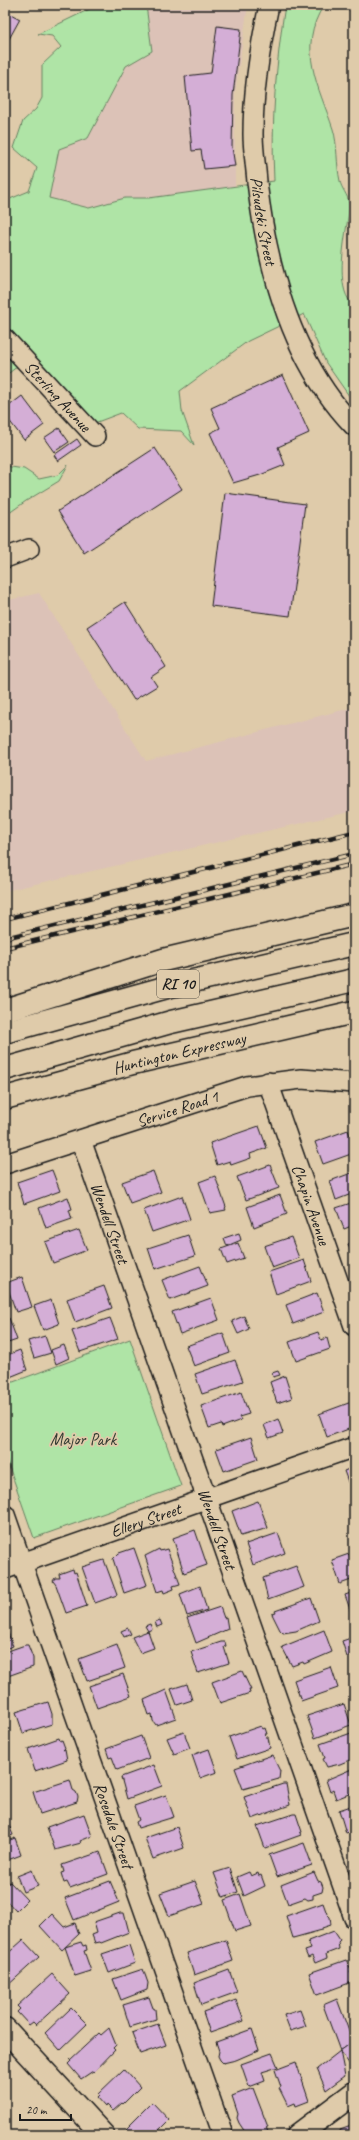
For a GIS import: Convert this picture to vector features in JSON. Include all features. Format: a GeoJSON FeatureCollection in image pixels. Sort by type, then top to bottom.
{"type":"FeatureCollection","features":[{"type":"Feature","properties":{"kind":"main road"},"geometry":{"type":"LineString","coordinates":[[5,1010],[156,962],[354,914]]}},
{"type":"Feature","properties":{"kind":"main road","name":"RI 10"},"geometry":{"type":"LineString","coordinates":[[5,1032],[171,986],[354,944]]}},
{"type":"Feature","properties":{"kind":"main road"},"geometry":{"type":"LineString","coordinates":[[5,1069],[178,1020],[354,980]]}},
{"type":"Feature","properties":{"kind":"main road","name":"Huntington Expressway"},"geometry":{"type":"LineString","coordinates":[[8,1098],[133,1063],[354,1012]]}},
{"type":"Feature","properties":{"kind":"main road"},"geometry":{"type":"LineString","coordinates":[[284,1027],[354,1025]]}},
{"type":"Feature","properties":{"kind":"main road"},"geometry":{"type":"LineString","coordinates":[[5,2029],[104,2135]]}},
{"type":"Feature","properties":{"kind":"main road"},"geometry":{"type":"LineString","coordinates":[[302,2134],[354,2093]]}},
{"type":"Feature","properties":{"kind":"street","name":"Pilsudski Street"},"geometry":{"type":"LineString","coordinates":[[269,5],[260,48],[253,135],[262,227],[275,278],[301,350],[314,373],[351,422]]}},
{"type":"Feature","properties":{"kind":"street","name":"Sterling Avenue"},"geometry":{"type":"LineString","coordinates":[[5,339],[95,436]]}},
{"type":"Feature","properties":{"kind":"street"},"geometry":{"type":"LineString","coordinates":[[5,558],[28,549]]}},
{"type":"Feature","properties":{"kind":"street","name":"Service Road 1"},"geometry":{"type":"LineString","coordinates":[[5,1164],[236,1089],[268,1082],[311,1079],[354,1083]]}},
{"type":"Feature","properties":{"kind":"street","name":"Chapin Avenue"},"geometry":{"type":"LineString","coordinates":[[268,1082],[354,1326]]}},
{"type":"Feature","properties":{"kind":"street","name":"Wendell Street"},"geometry":{"type":"LineString","coordinates":[[81,1140],[354,1918]]}},
{"type":"Feature","properties":{"kind":"street","name":"Ellery Street"},"geometry":{"type":"LineString","coordinates":[[13,1566],[354,1446]]}},
{"type":"Feature","properties":{"kind":"street","name":"Rosedale Street"},"geometry":{"type":"LineString","coordinates":[[5,1515],[13,1566],[223,2135]]}},
{"type":"Feature","properties":{"kind":"shaded area"},"geometry":{"type":"Polygon","coordinates":[[[146,5],[248,5],[235,93],[235,187],[149,198],[125,198],[89,208],[49,198],[59,149],[88,138],[126,66],[152,51],[146,5]]]}},
{"type":"Feature","properties":{"kind":"shaded area"},"geometry":{"type":"Polygon","coordinates":[[[39,593],[146,761],[354,707],[354,811],[5,891],[5,601],[39,593]]]}},
{"type":"Feature","properties":{"kind":"green space"},"geometry":{"type":"Polygon","coordinates":[[[98,5],[146,5],[152,51],[126,66],[88,138],[59,149],[49,198],[89,208],[125,198],[149,198],[274,181],[273,136],[275,93],[285,5],[324,5],[316,21],[312,37],[311,52],[317,83],[335,135],[341,184],[349,203],[349,213],[343,248],[342,270],[345,291],[348,299],[354,305],[354,403],[326,363],[304,314],[248,341],[180,391],[182,411],[194,445],[181,431],[138,429],[121,413],[76,430],[18,366],[5,376],[5,201],[29,191],[37,168],[14,148],[23,121],[36,109],[42,98],[42,65],[61,47],[52,36],[38,34],[98,5]]]}},
{"type":"Feature","properties":{"kind":"green space"},"geometry":{"type":"Polygon","coordinates":[[[68,465],[59,481],[5,516],[5,466],[24,469],[39,479],[58,475],[68,465]]]}},
{"type":"Feature","properties":{"kind":"green space","name":"Major Park"},"geometry":{"type":"Polygon","coordinates":[[[130,1339],[181,1486],[34,1538],[5,1455],[5,1385],[130,1339]]]}},
{"type":"Feature","properties":{"kind":"building"},"geometry":{"type":"Polygon","coordinates":[[[5,11],[20,19],[9,39],[5,36],[5,11]]]}},
{"type":"Feature","properties":{"kind":"building"},"geometry":{"type":"Polygon","coordinates":[[[217,26],[241,29],[233,95],[232,147],[235,166],[204,169],[201,150],[192,151],[185,76],[211,73],[217,26]]]}},
{"type":"Feature","properties":{"kind":"building"},"geometry":{"type":"Polygon","coordinates":[[[283,375],[309,433],[278,447],[285,465],[260,475],[233,483],[210,433],[220,428],[211,408],[283,375]]]}},
{"type":"Feature","properties":{"kind":"building"},"geometry":{"type":"Polygon","coordinates":[[[22,396],[44,425],[24,440],[5,415],[5,409],[22,396]]]}},
{"type":"Feature","properties":{"kind":"building"},"geometry":{"type":"Polygon","coordinates":[[[59,428],[69,442],[54,452],[44,438],[59,428]]]}},
{"type":"Feature","properties":{"kind":"building"},"geometry":{"type":"Polygon","coordinates":[[[77,439],[81,445],[58,461],[54,455],[77,439]]]}},
{"type":"Feature","properties":{"kind":"building"},"geometry":{"type":"Polygon","coordinates":[[[155,448],[182,489],[84,553],[58,511],[155,448]]]}},
{"type":"Feature","properties":{"kind":"building"},"geometry":{"type":"Polygon","coordinates":[[[225,493],[305,504],[290,616],[211,606],[225,493]]]}},
{"type":"Feature","properties":{"kind":"building"},"geometry":{"type":"Polygon","coordinates":[[[125,602],[166,667],[151,677],[157,686],[134,700],[87,627],[125,602]]]}},
{"type":"Feature","properties":{"kind":"building"},"geometry":{"type":"Polygon","coordinates":[[[259,1126],[267,1148],[250,1154],[251,1158],[231,1165],[230,1161],[217,1165],[210,1143],[259,1126]]]}},
{"type":"Feature","properties":{"kind":"building"},"geometry":{"type":"Polygon","coordinates":[[[348,1130],[354,1147],[354,1153],[323,1164],[315,1142],[348,1130]]]}},
{"type":"Feature","properties":{"kind":"building"},"geometry":{"type":"Polygon","coordinates":[[[270,1165],[279,1188],[246,1200],[237,1177],[270,1165]]]}},
{"type":"Feature","properties":{"kind":"building"},"geometry":{"type":"Polygon","coordinates":[[[52,1170],[60,1191],[24,1204],[17,1182],[52,1170]]]}},
{"type":"Feature","properties":{"kind":"building"},"geometry":{"type":"Polygon","coordinates":[[[153,1171],[161,1192],[130,1203],[122,1182],[153,1171]]]}},
{"type":"Feature","properties":{"kind":"building"},"geometry":{"type":"Polygon","coordinates":[[[354,1172],[354,1193],[336,1200],[330,1181],[354,1172]]]}},
{"type":"Feature","properties":{"kind":"building"},"geometry":{"type":"Polygon","coordinates":[[[215,1176],[226,1210],[210,1213],[199,1182],[215,1176]]]}},
{"type":"Feature","properties":{"kind":"building"},"geometry":{"type":"Polygon","coordinates":[[[280,1195],[287,1214],[254,1227],[247,1207],[280,1195]]]}},
{"type":"Feature","properties":{"kind":"building"},"geometry":{"type":"Polygon","coordinates":[[[182,1196],[190,1219],[152,1232],[144,1210],[182,1196]]]}},
{"type":"Feature","properties":{"kind":"building"},"geometry":{"type":"Polygon","coordinates":[[[68,1197],[72,1209],[69,1210],[72,1219],[46,1228],[39,1208],[68,1197]]]}},
{"type":"Feature","properties":{"kind":"building"},"geometry":{"type":"Polygon","coordinates":[[[354,1202],[354,1225],[344,1229],[336,1208],[354,1202]]]}},
{"type":"Feature","properties":{"kind":"building"},"geometry":{"type":"Polygon","coordinates":[[[79,1230],[87,1250],[53,1263],[45,1242],[79,1230]]]}},
{"type":"Feature","properties":{"kind":"building"},"geometry":{"type":"Polygon","coordinates":[[[239,1233],[241,1240],[227,1246],[224,1238],[239,1233]]]}},
{"type":"Feature","properties":{"kind":"building"},"geometry":{"type":"Polygon","coordinates":[[[188,1235],[195,1256],[155,1269],[148,1248],[188,1235]]]}},
{"type":"Feature","properties":{"kind":"building"},"geometry":{"type":"Polygon","coordinates":[[[291,1237],[299,1258],[272,1268],[264,1246],[291,1237]]]}},
{"type":"Feature","properties":{"kind":"building"},"geometry":{"type":"Polygon","coordinates":[[[354,1242],[354,1262],[348,1244],[354,1242]]]}},
{"type":"Feature","properties":{"kind":"building"},"geometry":{"type":"Polygon","coordinates":[[[238,1243],[244,1258],[227,1264],[221,1249],[238,1243]]]}},
{"type":"Feature","properties":{"kind":"building"},"geometry":{"type":"Polygon","coordinates":[[[304,1260],[311,1281],[276,1294],[269,1272],[304,1260]]]}},
{"type":"Feature","properties":{"kind":"building"},"geometry":{"type":"Polygon","coordinates":[[[200,1266],[208,1286],[170,1300],[162,1280],[200,1266]]]}},
{"type":"Feature","properties":{"kind":"building"},"geometry":{"type":"Polygon","coordinates":[[[22,1277],[32,1307],[16,1312],[6,1283],[22,1277]]]}},
{"type":"Feature","properties":{"kind":"building"},"geometry":{"type":"Polygon","coordinates":[[[104,1286],[112,1308],[75,1322],[67,1299],[104,1286]]]}},
{"type":"Feature","properties":{"kind":"building"},"geometry":{"type":"Polygon","coordinates":[[[317,1293],[324,1312],[293,1324],[286,1305],[317,1293]]]}},
{"type":"Feature","properties":{"kind":"building"},"geometry":{"type":"Polygon","coordinates":[[[211,1298],[219,1320],[180,1334],[172,1312],[211,1298]]]}},
{"type":"Feature","properties":{"kind":"building"},"geometry":{"type":"Polygon","coordinates":[[[51,1300],[59,1324],[43,1330],[34,1306],[51,1300]]]}},
{"type":"Feature","properties":{"kind":"building"},"geometry":{"type":"Polygon","coordinates":[[[244,1316],[249,1329],[238,1334],[232,1321],[244,1316]]]}},
{"type":"Feature","properties":{"kind":"building"},"geometry":{"type":"Polygon","coordinates":[[[9,1318],[17,1340],[5,1344],[5,1320],[9,1318]]]}},
{"type":"Feature","properties":{"kind":"building"},"geometry":{"type":"Polygon","coordinates":[[[110,1318],[118,1339],[80,1352],[72,1331],[110,1318]]]}},
{"type":"Feature","properties":{"kind":"building"},"geometry":{"type":"Polygon","coordinates":[[[318,1332],[321,1340],[327,1338],[330,1349],[296,1361],[289,1342],[318,1332]]]}},
{"type":"Feature","properties":{"kind":"building"},"geometry":{"type":"Polygon","coordinates":[[[223,1333],[230,1353],[194,1366],[186,1346],[223,1333]]]}},
{"type":"Feature","properties":{"kind":"building"},"geometry":{"type":"Polygon","coordinates":[[[45,1336],[51,1353],[34,1358],[28,1341],[45,1336]]]}},
{"type":"Feature","properties":{"kind":"building"},"geometry":{"type":"Polygon","coordinates":[[[64,1345],[69,1358],[56,1364],[51,1350],[64,1345]]]}},
{"type":"Feature","properties":{"kind":"building"},"geometry":{"type":"Polygon","coordinates":[[[20,1350],[27,1370],[5,1379],[5,1356],[20,1350]]]}},
{"type":"Feature","properties":{"kind":"building"},"geometry":{"type":"Polygon","coordinates":[[[235,1360],[243,1381],[202,1394],[195,1374],[235,1360]]]}},
{"type":"Feature","properties":{"kind":"building"},"geometry":{"type":"Polygon","coordinates":[[[278,1371],[280,1375],[273,1377],[272,1373],[278,1371]]]}},
{"type":"Feature","properties":{"kind":"building"},"geometry":{"type":"Polygon","coordinates":[[[285,1376],[292,1398],[277,1403],[270,1382],[285,1376]]]}},
{"type":"Feature","properties":{"kind":"building"},"geometry":{"type":"Polygon","coordinates":[[[241,1392],[249,1414],[239,1417],[241,1420],[222,1427],[221,1424],[209,1428],[201,1406],[241,1392]]]}},
{"type":"Feature","properties":{"kind":"building"},"geometry":{"type":"Polygon","coordinates":[[[354,1401],[354,1427],[327,1437],[319,1414],[354,1401]]]}},
{"type":"Feature","properties":{"kind":"building"},"geometry":{"type":"Polygon","coordinates":[[[278,1419],[283,1433],[269,1438],[264,1425],[278,1419]]]}},
{"type":"Feature","properties":{"kind":"building"},"geometry":{"type":"Polygon","coordinates":[[[251,1437],[258,1459],[224,1471],[216,1449],[251,1437]]]}},
{"type":"Feature","properties":{"kind":"building"},"geometry":{"type":"Polygon","coordinates":[[[354,1467],[354,1498],[344,1471],[354,1467]]]}},
{"type":"Feature","properties":{"kind":"building"},"geometry":{"type":"Polygon","coordinates":[[[258,1501],[268,1528],[241,1536],[232,1511],[258,1501]]]}},
{"type":"Feature","properties":{"kind":"building"},"geometry":{"type":"Polygon","coordinates":[[[195,1530],[207,1565],[184,1573],[173,1538],[195,1530]]]}},
{"type":"Feature","properties":{"kind":"building"},"geometry":{"type":"Polygon","coordinates":[[[278,1533],[285,1553],[253,1565],[246,1544],[278,1533]]]}},
{"type":"Feature","properties":{"kind":"building"},"geometry":{"type":"Polygon","coordinates":[[[134,1548],[147,1585],[124,1593],[113,1559],[119,1553],[134,1548]]]}},
{"type":"Feature","properties":{"kind":"building"},"geometry":{"type":"Polygon","coordinates":[[[159,1549],[160,1551],[167,1549],[180,1584],[173,1586],[174,1589],[164,1593],[163,1590],[157,1592],[145,1556],[159,1549]]]}},
{"type":"Feature","properties":{"kind":"building"},"geometry":{"type":"Polygon","coordinates":[[[349,1554],[354,1570],[354,1579],[340,1584],[332,1560],[349,1554]]]}},
{"type":"Feature","properties":{"kind":"building"},"geometry":{"type":"Polygon","coordinates":[[[104,1560],[117,1595],[95,1603],[82,1567],[104,1560]]]}},
{"type":"Feature","properties":{"kind":"building"},"geometry":{"type":"Polygon","coordinates":[[[296,1566],[304,1587],[268,1600],[263,1578],[296,1566]]]}},
{"type":"Feature","properties":{"kind":"building"},"geometry":{"type":"Polygon","coordinates":[[[73,1569],[74,1573],[76,1572],[87,1606],[66,1613],[56,1585],[53,1581],[55,1578],[60,1578],[59,1574],[73,1569]]]}},
{"type":"Feature","properties":{"kind":"building"},"geometry":{"type":"Polygon","coordinates":[[[200,1586],[207,1610],[187,1616],[180,1594],[200,1586]]]}},
{"type":"Feature","properties":{"kind":"building"},"geometry":{"type":"Polygon","coordinates":[[[354,1592],[354,1618],[353,1618],[345,1595],[354,1592]]]}},
{"type":"Feature","properties":{"kind":"building"},"geometry":{"type":"Polygon","coordinates":[[[311,1598],[319,1621],[296,1631],[283,1633],[272,1614],[276,1613],[275,1611],[311,1598]]]}},
{"type":"Feature","properties":{"kind":"building"},"geometry":{"type":"Polygon","coordinates":[[[220,1607],[224,1618],[226,1617],[228,1629],[196,1643],[187,1618],[220,1607]]]}},
{"type":"Feature","properties":{"kind":"building"},"geometry":{"type":"Polygon","coordinates":[[[160,1620],[162,1625],[157,1627],[155,1622],[160,1620]]]}},
{"type":"Feature","properties":{"kind":"building"},"geometry":{"type":"Polygon","coordinates":[[[150,1624],[152,1629],[148,1631],[145,1626],[150,1624]]]}},
{"type":"Feature","properties":{"kind":"building"},"geometry":{"type":"Polygon","coordinates":[[[128,1628],[131,1634],[124,1637],[121,1631],[128,1628]]]}},
{"type":"Feature","properties":{"kind":"building"},"geometry":{"type":"Polygon","coordinates":[[[7,1630],[13,1646],[5,1649],[5,1631],[7,1630]]]}},
{"type":"Feature","properties":{"kind":"building"},"geometry":{"type":"Polygon","coordinates":[[[324,1630],[332,1652],[304,1664],[303,1662],[292,1666],[282,1647],[324,1630]]]}},
{"type":"Feature","properties":{"kind":"building"},"geometry":{"type":"Polygon","coordinates":[[[148,1631],[154,1648],[140,1653],[132,1637],[148,1631]]]}},
{"type":"Feature","properties":{"kind":"building"},"geometry":{"type":"Polygon","coordinates":[[[354,1637],[354,1654],[347,1657],[342,1641],[354,1637]]]}},
{"type":"Feature","properties":{"kind":"building"},"geometry":{"type":"Polygon","coordinates":[[[225,1642],[226,1646],[224,1647],[229,1663],[198,1673],[191,1652],[225,1642]]]}},
{"type":"Feature","properties":{"kind":"building"},"geometry":{"type":"Polygon","coordinates":[[[28,1645],[33,1658],[33,1667],[5,1677],[5,1652],[28,1645]]]}},
{"type":"Feature","properties":{"kind":"building"},"geometry":{"type":"Polygon","coordinates":[[[117,1645],[125,1668],[87,1681],[79,1659],[117,1645]]]}},
{"type":"Feature","properties":{"kind":"building"},"geometry":{"type":"Polygon","coordinates":[[[331,1667],[338,1688],[301,1701],[294,1680],[331,1667]]]}},
{"type":"Feature","properties":{"kind":"building"},"geometry":{"type":"Polygon","coordinates":[[[242,1671],[251,1690],[249,1690],[250,1693],[220,1703],[212,1682],[242,1671]]]}},
{"type":"Feature","properties":{"kind":"building"},"geometry":{"type":"Polygon","coordinates":[[[123,1674],[131,1696],[97,1708],[89,1686],[123,1674]]]}},
{"type":"Feature","properties":{"kind":"building"},"geometry":{"type":"Polygon","coordinates":[[[187,1684],[192,1700],[177,1705],[171,1689],[187,1684]]]}},
{"type":"Feature","properties":{"kind":"building"},"geometry":{"type":"Polygon","coordinates":[[[166,1690],[176,1718],[156,1725],[153,1721],[152,1714],[149,1715],[144,1700],[166,1690]]]}},
{"type":"Feature","properties":{"kind":"building"},"geometry":{"type":"Polygon","coordinates":[[[48,1702],[52,1714],[52,1724],[23,1733],[16,1712],[48,1702]]]}},
{"type":"Feature","properties":{"kind":"building"},"geometry":{"type":"Polygon","coordinates":[[[344,1704],[351,1725],[315,1738],[307,1716],[344,1704]]]}},
{"type":"Feature","properties":{"kind":"building"},"geometry":{"type":"Polygon","coordinates":[[[261,1726],[263,1729],[265,1728],[267,1734],[265,1734],[266,1737],[268,1737],[270,1748],[237,1759],[229,1737],[261,1726]]]}},
{"type":"Feature","properties":{"kind":"building"},"geometry":{"type":"Polygon","coordinates":[[[184,1732],[190,1748],[174,1754],[167,1738],[184,1732]]]}},
{"type":"Feature","properties":{"kind":"building"},"geometry":{"type":"Polygon","coordinates":[[[354,1732],[354,1758],[340,1764],[327,1767],[323,1759],[325,1758],[320,1744],[354,1732]]]}},
{"type":"Feature","properties":{"kind":"building"},"geometry":{"type":"Polygon","coordinates":[[[141,1736],[149,1758],[117,1770],[112,1757],[109,1758],[106,1749],[141,1736]]]}},
{"type":"Feature","properties":{"kind":"building"},"geometry":{"type":"Polygon","coordinates":[[[59,1738],[60,1741],[62,1740],[65,1748],[63,1750],[65,1749],[67,1760],[35,1771],[28,1749],[59,1738]]]}},
{"type":"Feature","properties":{"kind":"building"},"geometry":{"type":"Polygon","coordinates":[[[209,1749],[217,1772],[200,1778],[192,1755],[209,1749]]]}},
{"type":"Feature","properties":{"kind":"building"},"geometry":{"type":"Polygon","coordinates":[[[272,1755],[280,1771],[279,1779],[243,1789],[235,1768],[272,1755]]]}},
{"type":"Feature","properties":{"kind":"building"},"geometry":{"type":"Polygon","coordinates":[[[154,1765],[162,1786],[127,1799],[121,1777],[154,1765]]]}},
{"type":"Feature","properties":{"kind":"building"},"geometry":{"type":"Polygon","coordinates":[[[354,1768],[354,1792],[336,1799],[333,1790],[330,1792],[326,1780],[354,1768]]]}},
{"type":"Feature","properties":{"kind":"building"},"geometry":{"type":"Polygon","coordinates":[[[70,1780],[73,1790],[76,1792],[78,1797],[77,1802],[40,1814],[33,1792],[70,1780]]]}},
{"type":"Feature","properties":{"kind":"building"},"geometry":{"type":"Polygon","coordinates":[[[286,1784],[290,1805],[252,1819],[244,1797],[286,1784]]]}},
{"type":"Feature","properties":{"kind":"building"},"geometry":{"type":"Polygon","coordinates":[[[166,1795],[174,1817],[138,1828],[136,1822],[139,1820],[134,1806],[166,1795]]]}},
{"type":"Feature","properties":{"kind":"building"},"geometry":{"type":"Polygon","coordinates":[[[354,1805],[354,1830],[346,1833],[339,1810],[354,1805]]]}},
{"type":"Feature","properties":{"kind":"building"},"geometry":{"type":"Polygon","coordinates":[[[84,1814],[92,1836],[80,1841],[81,1843],[55,1850],[47,1827],[84,1814]]]}},
{"type":"Feature","properties":{"kind":"building"},"geometry":{"type":"Polygon","coordinates":[[[296,1814],[302,1832],[300,1833],[301,1835],[265,1848],[257,1826],[296,1814]]]}},
{"type":"Feature","properties":{"kind":"building"},"geometry":{"type":"Polygon","coordinates":[[[6,1818],[13,1835],[5,1838],[5,1819],[6,1818]]]}},
{"type":"Feature","properties":{"kind":"building"},"geometry":{"type":"Polygon","coordinates":[[[177,1827],[184,1848],[153,1859],[145,1838],[177,1827]]]}},
{"type":"Feature","properties":{"kind":"building"},"geometry":{"type":"Polygon","coordinates":[[[15,1838],[21,1855],[5,1861],[5,1842],[15,1838]]]}},
{"type":"Feature","properties":{"kind":"building"},"geometry":{"type":"Polygon","coordinates":[[[304,1843],[312,1865],[277,1877],[269,1855],[304,1843]]]}},
{"type":"Feature","properties":{"kind":"building"},"geometry":{"type":"Polygon","coordinates":[[[100,1852],[108,1874],[70,1888],[67,1882],[64,1883],[61,1873],[64,1872],[62,1865],[100,1852]]]}},
{"type":"Feature","properties":{"kind":"building"},"geometry":{"type":"Polygon","coordinates":[[[230,1868],[238,1892],[223,1897],[214,1873],[230,1868]]]}},
{"type":"Feature","properties":{"kind":"building"},"geometry":{"type":"Polygon","coordinates":[[[32,1870],[38,1886],[23,1892],[17,1876],[32,1870]]]}},
{"type":"Feature","properties":{"kind":"building"},"geometry":{"type":"Polygon","coordinates":[[[249,1872],[251,1876],[258,1873],[259,1876],[261,1875],[265,1886],[244,1896],[237,1877],[249,1872]]]}},
{"type":"Feature","properties":{"kind":"building"},"geometry":{"type":"Polygon","coordinates":[[[314,1872],[318,1881],[321,1882],[323,1887],[322,1892],[313,1895],[313,1899],[308,1900],[305,1898],[288,1904],[281,1885],[314,1872]]]}},
{"type":"Feature","properties":{"kind":"building"},"geometry":{"type":"Polygon","coordinates":[[[110,1881],[119,1902],[74,1920],[65,1898],[110,1881]]]}},
{"type":"Feature","properties":{"kind":"building"},"geometry":{"type":"Polygon","coordinates":[[[195,1881],[204,1904],[169,1916],[160,1893],[195,1881]]]}},
{"type":"Feature","properties":{"kind":"building"},"geometry":{"type":"Polygon","coordinates":[[[10,1882],[27,1900],[16,1911],[5,1899],[5,1886],[10,1882]]]}},
{"type":"Feature","properties":{"kind":"building"},"geometry":{"type":"Polygon","coordinates":[[[240,1894],[251,1926],[235,1931],[224,1900],[240,1894]]]}},
{"type":"Feature","properties":{"kind":"building"},"geometry":{"type":"Polygon","coordinates":[[[323,1903],[327,1914],[330,1917],[331,1925],[322,1928],[322,1930],[293,1938],[286,1916],[323,1903]]]}},
{"type":"Feature","properties":{"kind":"building"},"geometry":{"type":"Polygon","coordinates":[[[124,1913],[129,1932],[101,1943],[95,1943],[92,1935],[97,1933],[94,1922],[124,1913]]]}},
{"type":"Feature","properties":{"kind":"building"},"geometry":{"type":"Polygon","coordinates":[[[52,1914],[64,1927],[75,1923],[79,1934],[62,1950],[40,1926],[52,1914]]]}},
{"type":"Feature","properties":{"kind":"building"},"geometry":{"type":"Polygon","coordinates":[[[334,1931],[340,1940],[338,1942],[339,1949],[326,1954],[327,1958],[315,1963],[312,1956],[308,1958],[305,1951],[311,1949],[308,1941],[334,1931]]]}},
{"type":"Feature","properties":{"kind":"building"},"geometry":{"type":"Polygon","coordinates":[[[23,1940],[39,1957],[5,1988],[5,1956],[23,1940]]]}},
{"type":"Feature","properties":{"kind":"building"},"geometry":{"type":"Polygon","coordinates":[[[226,1940],[233,1961],[194,1975],[187,1953],[226,1940]]]}},
{"type":"Feature","properties":{"kind":"building"},"geometry":{"type":"Polygon","coordinates":[[[81,1942],[83,1946],[86,1945],[87,1950],[84,1951],[91,1971],[75,1976],[65,1947],[81,1942]]]}},
{"type":"Feature","properties":{"kind":"building"},"geometry":{"type":"Polygon","coordinates":[[[129,1945],[135,1963],[109,1973],[102,1954],[129,1945]]]}},
{"type":"Feature","properties":{"kind":"building"},"geometry":{"type":"Polygon","coordinates":[[[346,1960],[352,1971],[350,1972],[354,1977],[352,1982],[317,1995],[309,1973],[346,1960]]]}},
{"type":"Feature","properties":{"kind":"building"},"geometry":{"type":"Polygon","coordinates":[[[143,1969],[148,1983],[147,1990],[121,2000],[113,1979],[143,1969]]]}},
{"type":"Feature","properties":{"kind":"building"},"geometry":{"type":"Polygon","coordinates":[[[229,1970],[237,1992],[201,2005],[194,1983],[229,1970]]]}},
{"type":"Feature","properties":{"kind":"building"},"geometry":{"type":"Polygon","coordinates":[[[52,1974],[70,1994],[36,2025],[33,2022],[29,2025],[17,2012],[20,2009],[17,2006],[52,1974]]]}},
{"type":"Feature","properties":{"kind":"building"},"geometry":{"type":"Polygon","coordinates":[[[149,1997],[153,2008],[155,2009],[156,2019],[130,2027],[123,2005],[149,1997]]]}},
{"type":"Feature","properties":{"kind":"building"},"geometry":{"type":"Polygon","coordinates":[[[337,1999],[353,2042],[340,2051],[323,2005],[337,1999]]]}},
{"type":"Feature","properties":{"kind":"building"},"geometry":{"type":"Polygon","coordinates":[[[236,2000],[244,2021],[210,2033],[203,2012],[236,2000]]]}},
{"type":"Feature","properties":{"kind":"building"},"geometry":{"type":"Polygon","coordinates":[[[71,2008],[87,2024],[60,2050],[45,2033],[71,2008]]]}},
{"type":"Feature","properties":{"kind":"building"},"geometry":{"type":"Polygon","coordinates":[[[300,2010],[306,2026],[290,2031],[284,2015],[300,2010]]]}},
{"type":"Feature","properties":{"kind":"building"},"geometry":{"type":"Polygon","coordinates":[[[158,2024],[166,2045],[140,2054],[132,2033],[158,2024]]]}},
{"type":"Feature","properties":{"kind":"building"},"geometry":{"type":"Polygon","coordinates":[[[109,2028],[116,2045],[113,2048],[115,2050],[94,2072],[93,2071],[81,2079],[68,2064],[71,2061],[70,2060],[99,2033],[101,2035],[109,2028]]]}},
{"type":"Feature","properties":{"kind":"building"},"geometry":{"type":"Polygon","coordinates":[[[252,2029],[259,2050],[236,2060],[223,2063],[218,2056],[219,2051],[216,2042],[252,2029]]]}},
{"type":"Feature","properties":{"kind":"building"},"geometry":{"type":"Polygon","coordinates":[[[354,2041],[354,2068],[353,2069],[340,2051],[354,2041]]]}},
{"type":"Feature","properties":{"kind":"building"},"geometry":{"type":"Polygon","coordinates":[[[340,2051],[345,2076],[326,2090],[317,2069],[340,2051]]]}},
{"type":"Feature","properties":{"kind":"building"},"geometry":{"type":"Polygon","coordinates":[[[272,2053],[278,2067],[262,2072],[265,2081],[249,2087],[241,2064],[272,2053]]]}},
{"type":"Feature","properties":{"kind":"building"},"geometry":{"type":"Polygon","coordinates":[[[296,2062],[309,2101],[296,2106],[295,2103],[288,2106],[279,2088],[281,2087],[275,2070],[296,2062]]]}},
{"type":"Feature","properties":{"kind":"building"},"geometry":{"type":"Polygon","coordinates":[[[124,2069],[140,2087],[123,2104],[122,2103],[113,2111],[107,2105],[106,2107],[97,2097],[99,2095],[98,2094],[124,2069]]]}},
{"type":"Feature","properties":{"kind":"building"},"geometry":{"type":"Polygon","coordinates":[[[253,2088],[268,2127],[266,2127],[268,2132],[259,2135],[247,2135],[237,2118],[238,2114],[232,2096],[253,2088]]]}},
{"type":"Feature","properties":{"kind":"building"},"geometry":{"type":"Polygon","coordinates":[[[152,2102],[169,2120],[154,2135],[132,2135],[126,2130],[130,2126],[129,2125],[152,2102]]]}},
{"type":"Feature","properties":{"kind":"building"},"geometry":{"type":"Polygon","coordinates":[[[354,2125],[354,2135],[341,2135],[340,2130],[354,2125]]]}},
{"type":"Feature","properties":{"kind":"railway"},"geometry":{"type":"LineString","coordinates":[[5,919],[354,832]]}},
{"type":"Feature","properties":{"kind":"railway"},"geometry":{"type":"LineString","coordinates":[[5,938],[354,854]]}},
{"type":"Feature","properties":{"kind":"railway"},"geometry":{"type":"LineString","coordinates":[[5,948],[354,864]]}}]}
